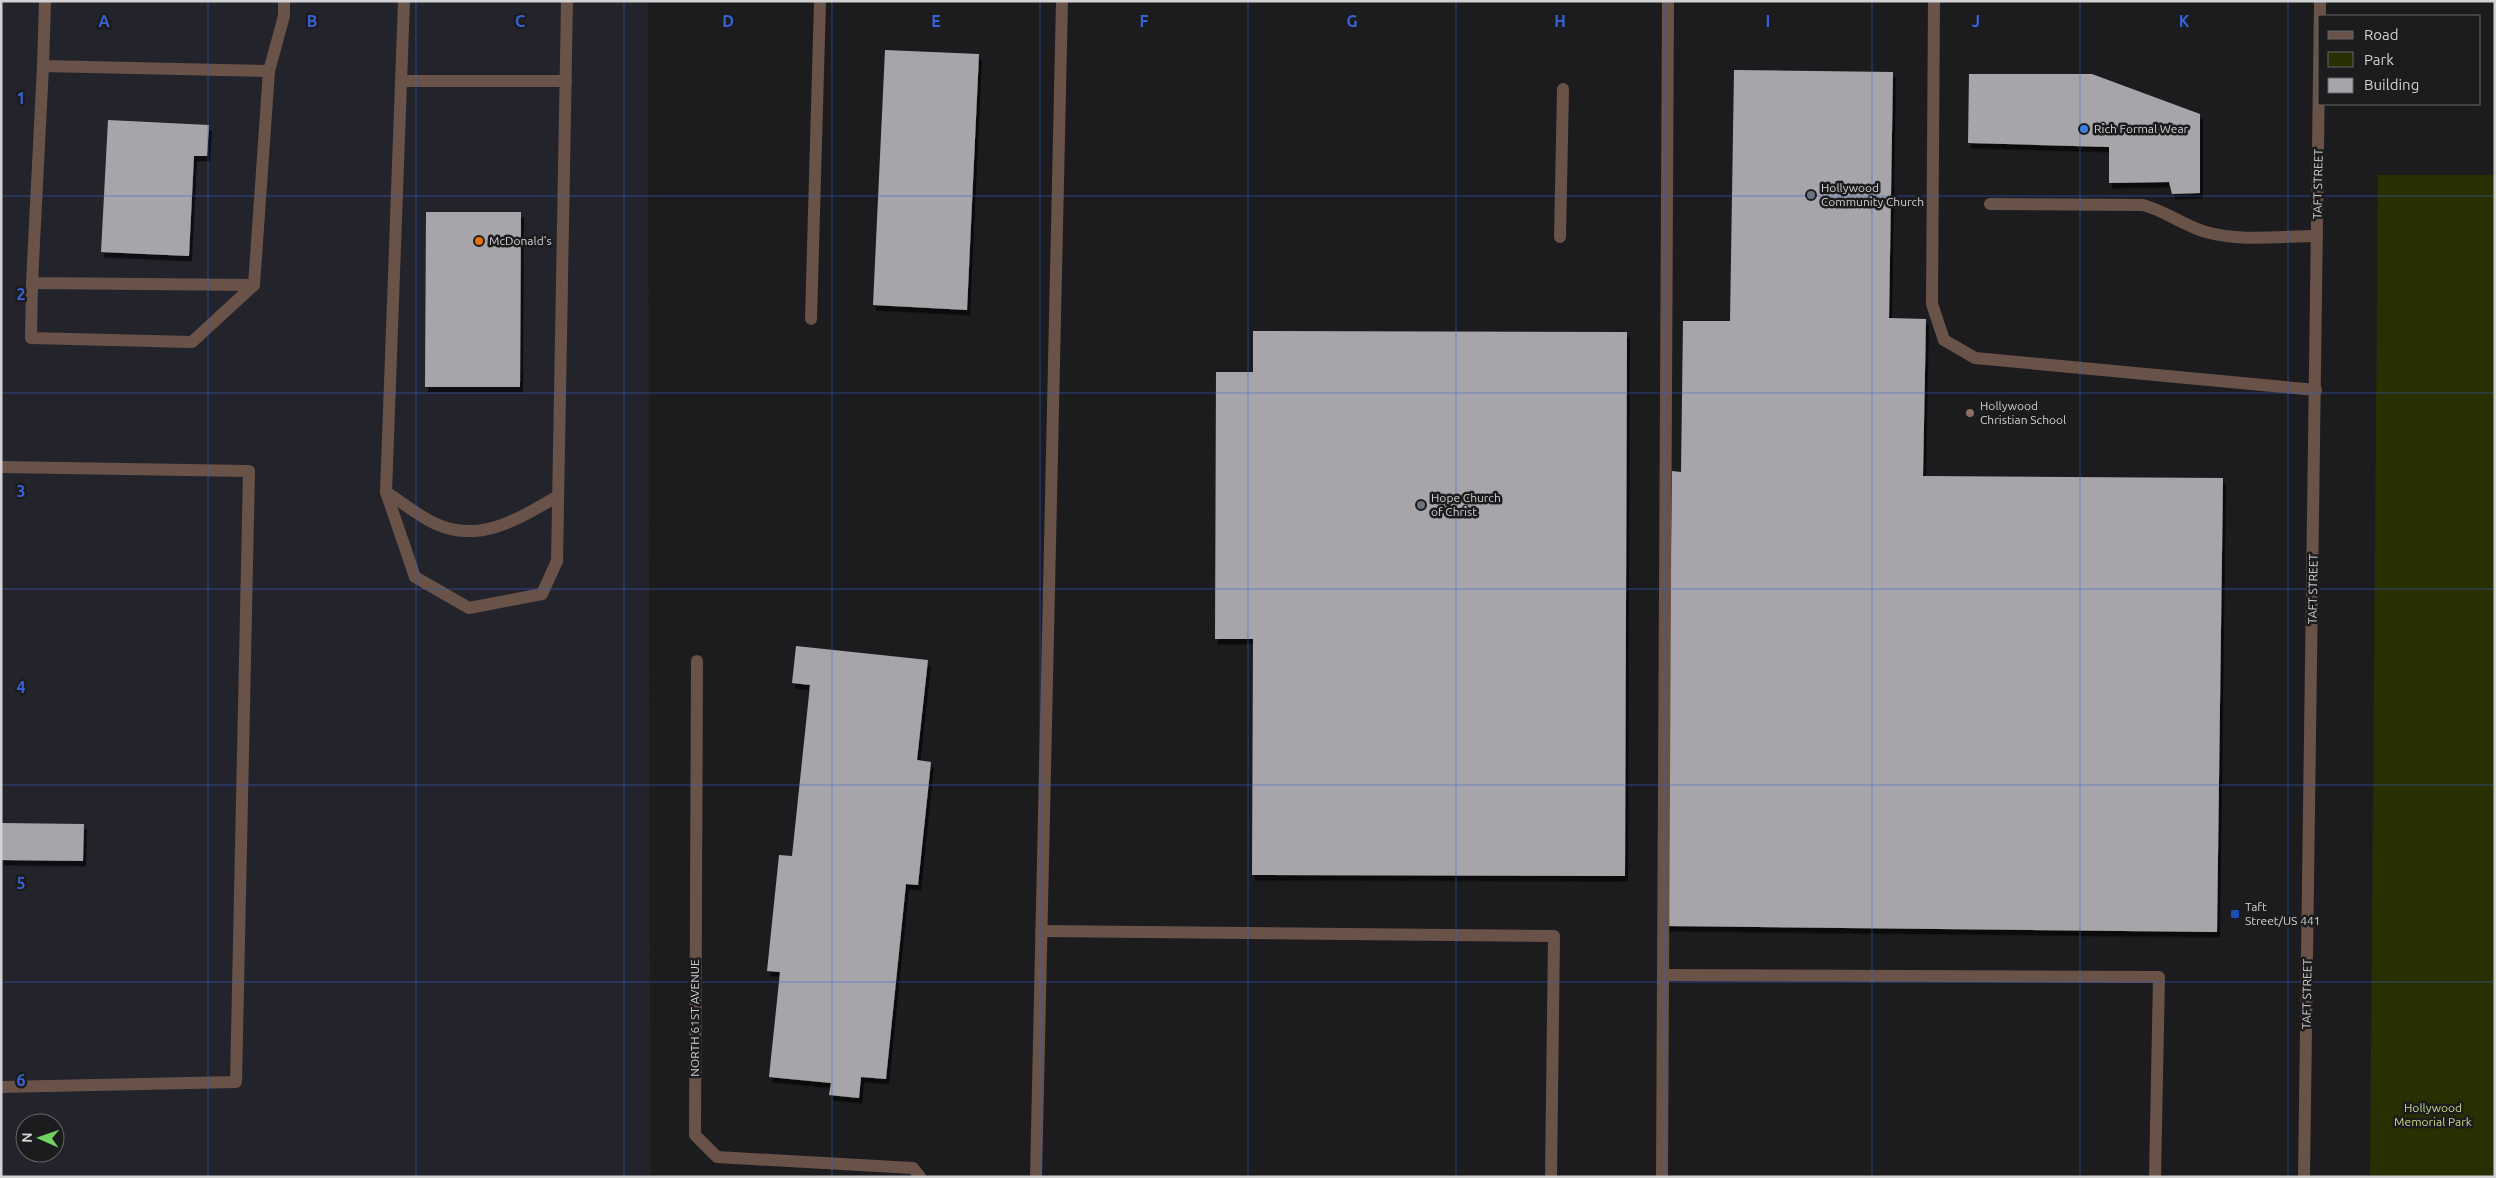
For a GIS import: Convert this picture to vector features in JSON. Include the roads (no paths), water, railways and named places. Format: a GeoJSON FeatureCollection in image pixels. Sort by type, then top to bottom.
{"type":"FeatureCollection","features":[{"type":"Feature","properties":{"kind":"street"},"geometry":{"type":"LineString","coordinates":[[45,1],[31,338],[192,342],[254,285],[268,72],[284,16],[284,1]]}},
{"type":"Feature","properties":{"kind":"street"},"geometry":{"type":"LineString","coordinates":[[404,1],[386,492],[415,577],[469,608],[542,594],[557,561],[567,1]]}},
{"type":"Feature","properties":{"kind":"street"},"geometry":{"type":"LineString","coordinates":[[811,319],[820,1]]}},
{"type":"Feature","properties":{"kind":"street"},"geometry":{"type":"LineString","coordinates":[[1036,1177],[1062,1]]}},
{"type":"Feature","properties":{"kind":"street"},"geometry":{"type":"LineString","coordinates":[[1662,1177],[1668,1]]}},
{"type":"Feature","properties":{"kind":"street"},"geometry":{"type":"LineString","coordinates":[[1934,1],[1932,304],[1944,340],[1974,358],[2316,390]]}},
{"type":"Feature","properties":{"kind":"street","name":"TAFT STREET"},"geometry":{"type":"LineString","coordinates":[[2320,1],[2320,15]]}},
{"type":"Feature","properties":{"kind":"street"},"geometry":{"type":"LineString","coordinates":[[43,66],[268,72]]}},
{"type":"Feature","properties":{"kind":"street"},"geometry":{"type":"LineString","coordinates":[[402,81],[566,81]]}},
{"type":"Feature","properties":{"kind":"street"},"geometry":{"type":"LineString","coordinates":[[1560,237],[1563,90]]}},
{"type":"Feature","properties":{"kind":"street","name":"TAFT STREET"},"geometry":{"type":"LineString","coordinates":[[2304,1177],[2319,105]]}},
{"type":"Feature","properties":{"kind":"street"},"geometry":{"type":"LineString","coordinates":[[1990,204],[2143,205],[2160,209],[2204,232],[2225,237],[2317,236]]}},
{"type":"Feature","properties":{"kind":"street"},"geometry":{"type":"LineString","coordinates":[[32,283],[254,285]]}},
{"type":"Feature","properties":{"kind":"street"},"geometry":{"type":"LineString","coordinates":[[1,467],[249,471],[236,1082],[1,1086]]}},
{"type":"Feature","properties":{"kind":"street"},"geometry":{"type":"LineString","coordinates":[[386,492],[434,523],[460,532],[479,532],[514,522],[558,496]]}},
{"type":"Feature","properties":{"kind":"street","name":"NORTH 61ST AVENUE"},"geometry":{"type":"LineString","coordinates":[[697,661],[695,1135],[717,1157],[913,1168],[920,1177]]}},
{"type":"Feature","properties":{"kind":"street"},"geometry":{"type":"LineString","coordinates":[[1041,931],[1554,936],[1551,1177]]}},
{"type":"Feature","properties":{"kind":"street"},"geometry":{"type":"LineString","coordinates":[[1663,975],[2158,977],[2155,1177]]}},
{"type":"Feature","properties":{"kind":"place","name":"Rich Formal Wear"},"geometry":{"type":"Point","coordinates":[2084,129]}},
{"type":"Feature","properties":{"kind":"place","name":"Hollywood Community Church"},"geometry":{"type":"Point","coordinates":[1811,195]}},
{"type":"Feature","properties":{"kind":"place","name":"McDonald's"},"geometry":{"type":"Point","coordinates":[479,241]}},
{"type":"Feature","properties":{"kind":"place","name":"Hollywood Christian School"},"geometry":{"type":"Point","coordinates":[1970,413]}},
{"type":"Feature","properties":{"kind":"place","name":"Hope Church of Christ"},"geometry":{"type":"Point","coordinates":[1421,505]}},
{"type":"Feature","properties":{"kind":"place","name":"Taft Street/US 441"},"geometry":{"type":"Point","coordinates":[2235,914]}},
{"type":"Feature","properties":{"kind":"park label","name":"Hollywood Memorial Park"},"geometry":{"type":"Point","coordinates":[2433,1115]}}]}
